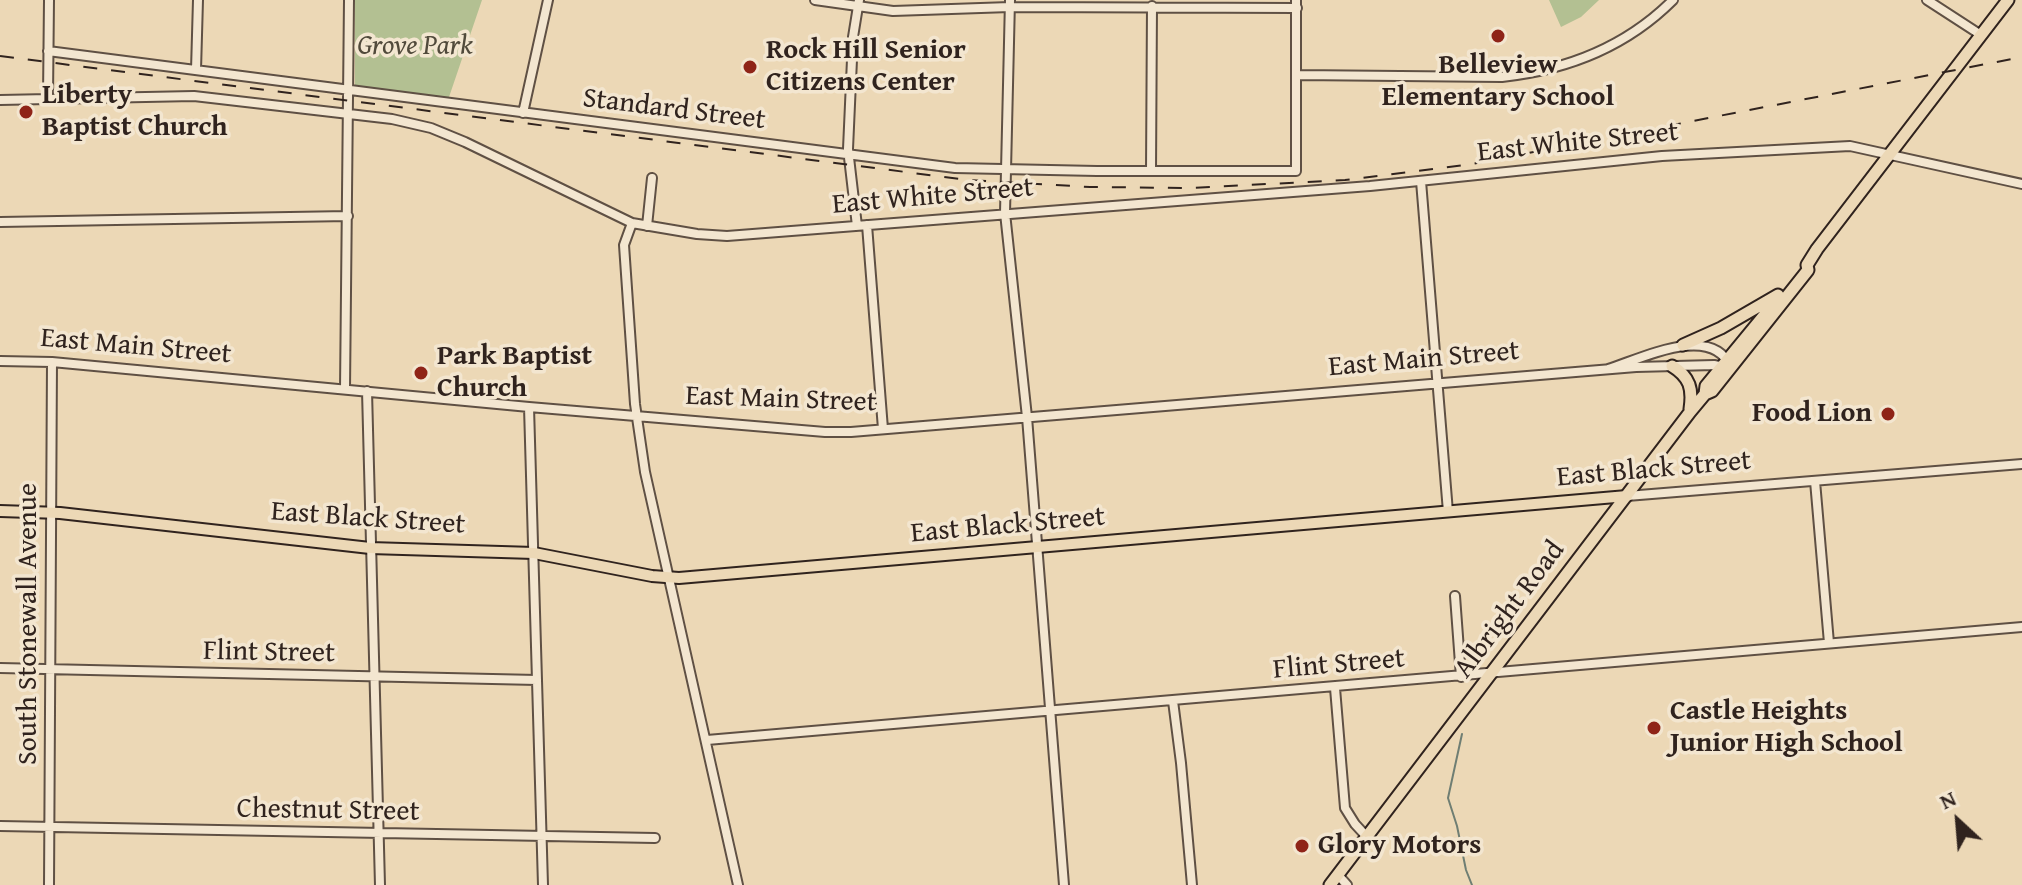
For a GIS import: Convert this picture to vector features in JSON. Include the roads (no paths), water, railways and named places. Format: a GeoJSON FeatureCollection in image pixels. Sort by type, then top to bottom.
{"type":"FeatureCollection","features":[{"type":"Feature","properties":{"kind":"highway"},"geometry":{"type":"LineString","coordinates":[[1759,327],[2008,0]]}},
{"type":"Feature","properties":{"kind":"highway"},"geometry":{"type":"LineString","coordinates":[[1727,365],[1808,270],[1807,265]]}},
{"type":"Feature","properties":{"kind":"highway"},"geometry":{"type":"LineString","coordinates":[[1683,345],[1721,328],[1782,293]]}},
{"type":"Feature","properties":{"kind":"highway","name":"Albright Road"},"geometry":{"type":"LineString","coordinates":[[1334,880],[1690,412],[1705,394],[1712,391],[1727,365]]}},
{"type":"Feature","properties":{"kind":"highway"},"geometry":{"type":"LineString","coordinates":[[1672,366],[1682,372],[1690,383],[1690,412]]}},
{"type":"Feature","properties":{"kind":"main road","name":"East Black Street"},"geometry":{"type":"LineString","coordinates":[[0,511],[51,513],[370,548],[534,553],[669,578],[1627,496]]}},
{"type":"Feature","properties":{"kind":"street"},"geometry":{"type":"LineString","coordinates":[[48,97],[49,0]]}},
{"type":"Feature","properties":{"kind":"street"},"geometry":{"type":"LineString","coordinates":[[196,70],[198,0]]}},
{"type":"Feature","properties":{"kind":"street"},"geometry":{"type":"LineString","coordinates":[[345,389],[349,0]]}},
{"type":"Feature","properties":{"kind":"street"},"geometry":{"type":"LineString","coordinates":[[523,113],[548,0]]}},
{"type":"Feature","properties":{"kind":"street"},"geometry":{"type":"LineString","coordinates":[[815,0],[893,11],[1010,3],[1152,6],[1296,4],[1298,75],[1459,77],[1528,74],[1558,68],[1609,47],[1637,30],[1673,0]]}},
{"type":"Feature","properties":{"kind":"street"},"geometry":{"type":"LineString","coordinates":[[1927,0],[1981,35]]}},
{"type":"Feature","properties":{"kind":"street"},"geometry":{"type":"LineString","coordinates":[[1010,3],[1005,213],[1027,417],[1064,885]]}},
{"type":"Feature","properties":{"kind":"street"},"geometry":{"type":"LineString","coordinates":[[859,4],[853,37],[849,155],[862,225],[883,429]]}},
{"type":"Feature","properties":{"kind":"street"},"geometry":{"type":"LineString","coordinates":[[1151,171],[1152,6]]}},
{"type":"Feature","properties":{"kind":"street","name":"Standard Street"},"geometry":{"type":"LineString","coordinates":[[48,51],[849,155],[955,168],[1007,170],[1296,171],[1298,75]]}},
{"type":"Feature","properties":{"kind":"street","name":"East White Street"},"geometry":{"type":"LineString","coordinates":[[0,100],[218,97],[392,119],[431,128],[465,142],[632,223],[727,236],[1421,181],[1662,156],[1850,146],[2022,184]]}},
{"type":"Feature","properties":{"kind":"street"},"geometry":{"type":"LineString","coordinates":[[647,226],[652,178]]}},
{"type":"Feature","properties":{"kind":"street"},"geometry":{"type":"LineString","coordinates":[[1421,181],[1448,512]]}},
{"type":"Feature","properties":{"kind":"street"},"geometry":{"type":"LineString","coordinates":[[0,222],[348,216]]}},
{"type":"Feature","properties":{"kind":"street"},"geometry":{"type":"LineString","coordinates":[[632,223],[624,245],[636,417],[645,472],[738,885]]}},
{"type":"Feature","properties":{"kind":"street"},"geometry":{"type":"LineString","coordinates":[[1683,345],[1708,346],[1727,365]]}},
{"type":"Feature","properties":{"kind":"street","name":"East Main Street"},"geometry":{"type":"LineString","coordinates":[[1608,369],[1683,345]]}},
{"type":"Feature","properties":{"kind":"street","name":"East Main Street"},"geometry":{"type":"LineString","coordinates":[[0,361],[52,362],[825,432],[1608,369],[1727,365]]}},
{"type":"Feature","properties":{"kind":"street","name":"South Stonewall Avenue"},"geometry":{"type":"LineString","coordinates":[[49,885],[52,362]]}},
{"type":"Feature","properties":{"kind":"street"},"geometry":{"type":"LineString","coordinates":[[367,391],[380,885]]}},
{"type":"Feature","properties":{"kind":"street"},"geometry":{"type":"LineString","coordinates":[[529,407],[543,885]]}},
{"type":"Feature","properties":{"kind":"street","name":"East Black Street"},"geometry":{"type":"LineString","coordinates":[[1627,496],[2022,464]]}},
{"type":"Feature","properties":{"kind":"street"},"geometry":{"type":"LineString","coordinates":[[1815,481],[1829,643]]}},
{"type":"Feature","properties":{"kind":"street"},"geometry":{"type":"LineString","coordinates":[[1455,596],[1461,677]]}},
{"type":"Feature","properties":{"kind":"street","name":"Flint Street"},"geometry":{"type":"LineString","coordinates":[[707,740],[2022,627]]}},
{"type":"Feature","properties":{"kind":"street","name":"Flint Street"},"geometry":{"type":"LineString","coordinates":[[0,668],[537,680]]}},
{"type":"Feature","properties":{"kind":"street"},"geometry":{"type":"LineString","coordinates":[[1335,688],[1345,808],[1367,837]]}},
{"type":"Feature","properties":{"kind":"street"},"geometry":{"type":"LineString","coordinates":[[1173,701],[1192,885]]}},
{"type":"Feature","properties":{"kind":"street","name":"Chestnut Street"},"geometry":{"type":"LineString","coordinates":[[0,826],[655,838]]}},
{"type":"Feature","properties":{"kind":"street"},"geometry":{"type":"LineString","coordinates":[[1334,880],[1347,885]]}},
{"type":"Feature","properties":{"kind":"waterway"},"geometry":{"type":"LineString","coordinates":[[1462,734],[1448,798],[1472,885]]}},
{"type":"Feature","properties":{"kind":"railway"},"geometry":{"type":"LineString","coordinates":[[0,56],[968,180],[1090,187],[1191,188],[1345,180],[1472,164],[2022,57]]}},
{"type":"Feature","properties":{"kind":"place","name":"Belleview Elementary School"},"geometry":{"type":"Point","coordinates":[1498,36]}},
{"type":"Feature","properties":{"kind":"place","name":"Rock Hill Senior Citizens Center"},"geometry":{"type":"Point","coordinates":[750,67]}},
{"type":"Feature","properties":{"kind":"place","name":"Liberty Baptist Church"},"geometry":{"type":"Point","coordinates":[26,112]}},
{"type":"Feature","properties":{"kind":"place","name":"Park Baptist Church"},"geometry":{"type":"Point","coordinates":[421,373]}},
{"type":"Feature","properties":{"kind":"place","name":"Food Lion"},"geometry":{"type":"Point","coordinates":[1888,414]}},
{"type":"Feature","properties":{"kind":"place","name":"Castle Heights Junior High School"},"geometry":{"type":"Point","coordinates":[1654,728]}},
{"type":"Feature","properties":{"kind":"place","name":"Glory Motors"},"geometry":{"type":"Point","coordinates":[1302,846]}},
{"type":"Feature","properties":{"kind":"park label","name":"Grove Park"},"geometry":{"type":"Point","coordinates":[415,47]}}]}
